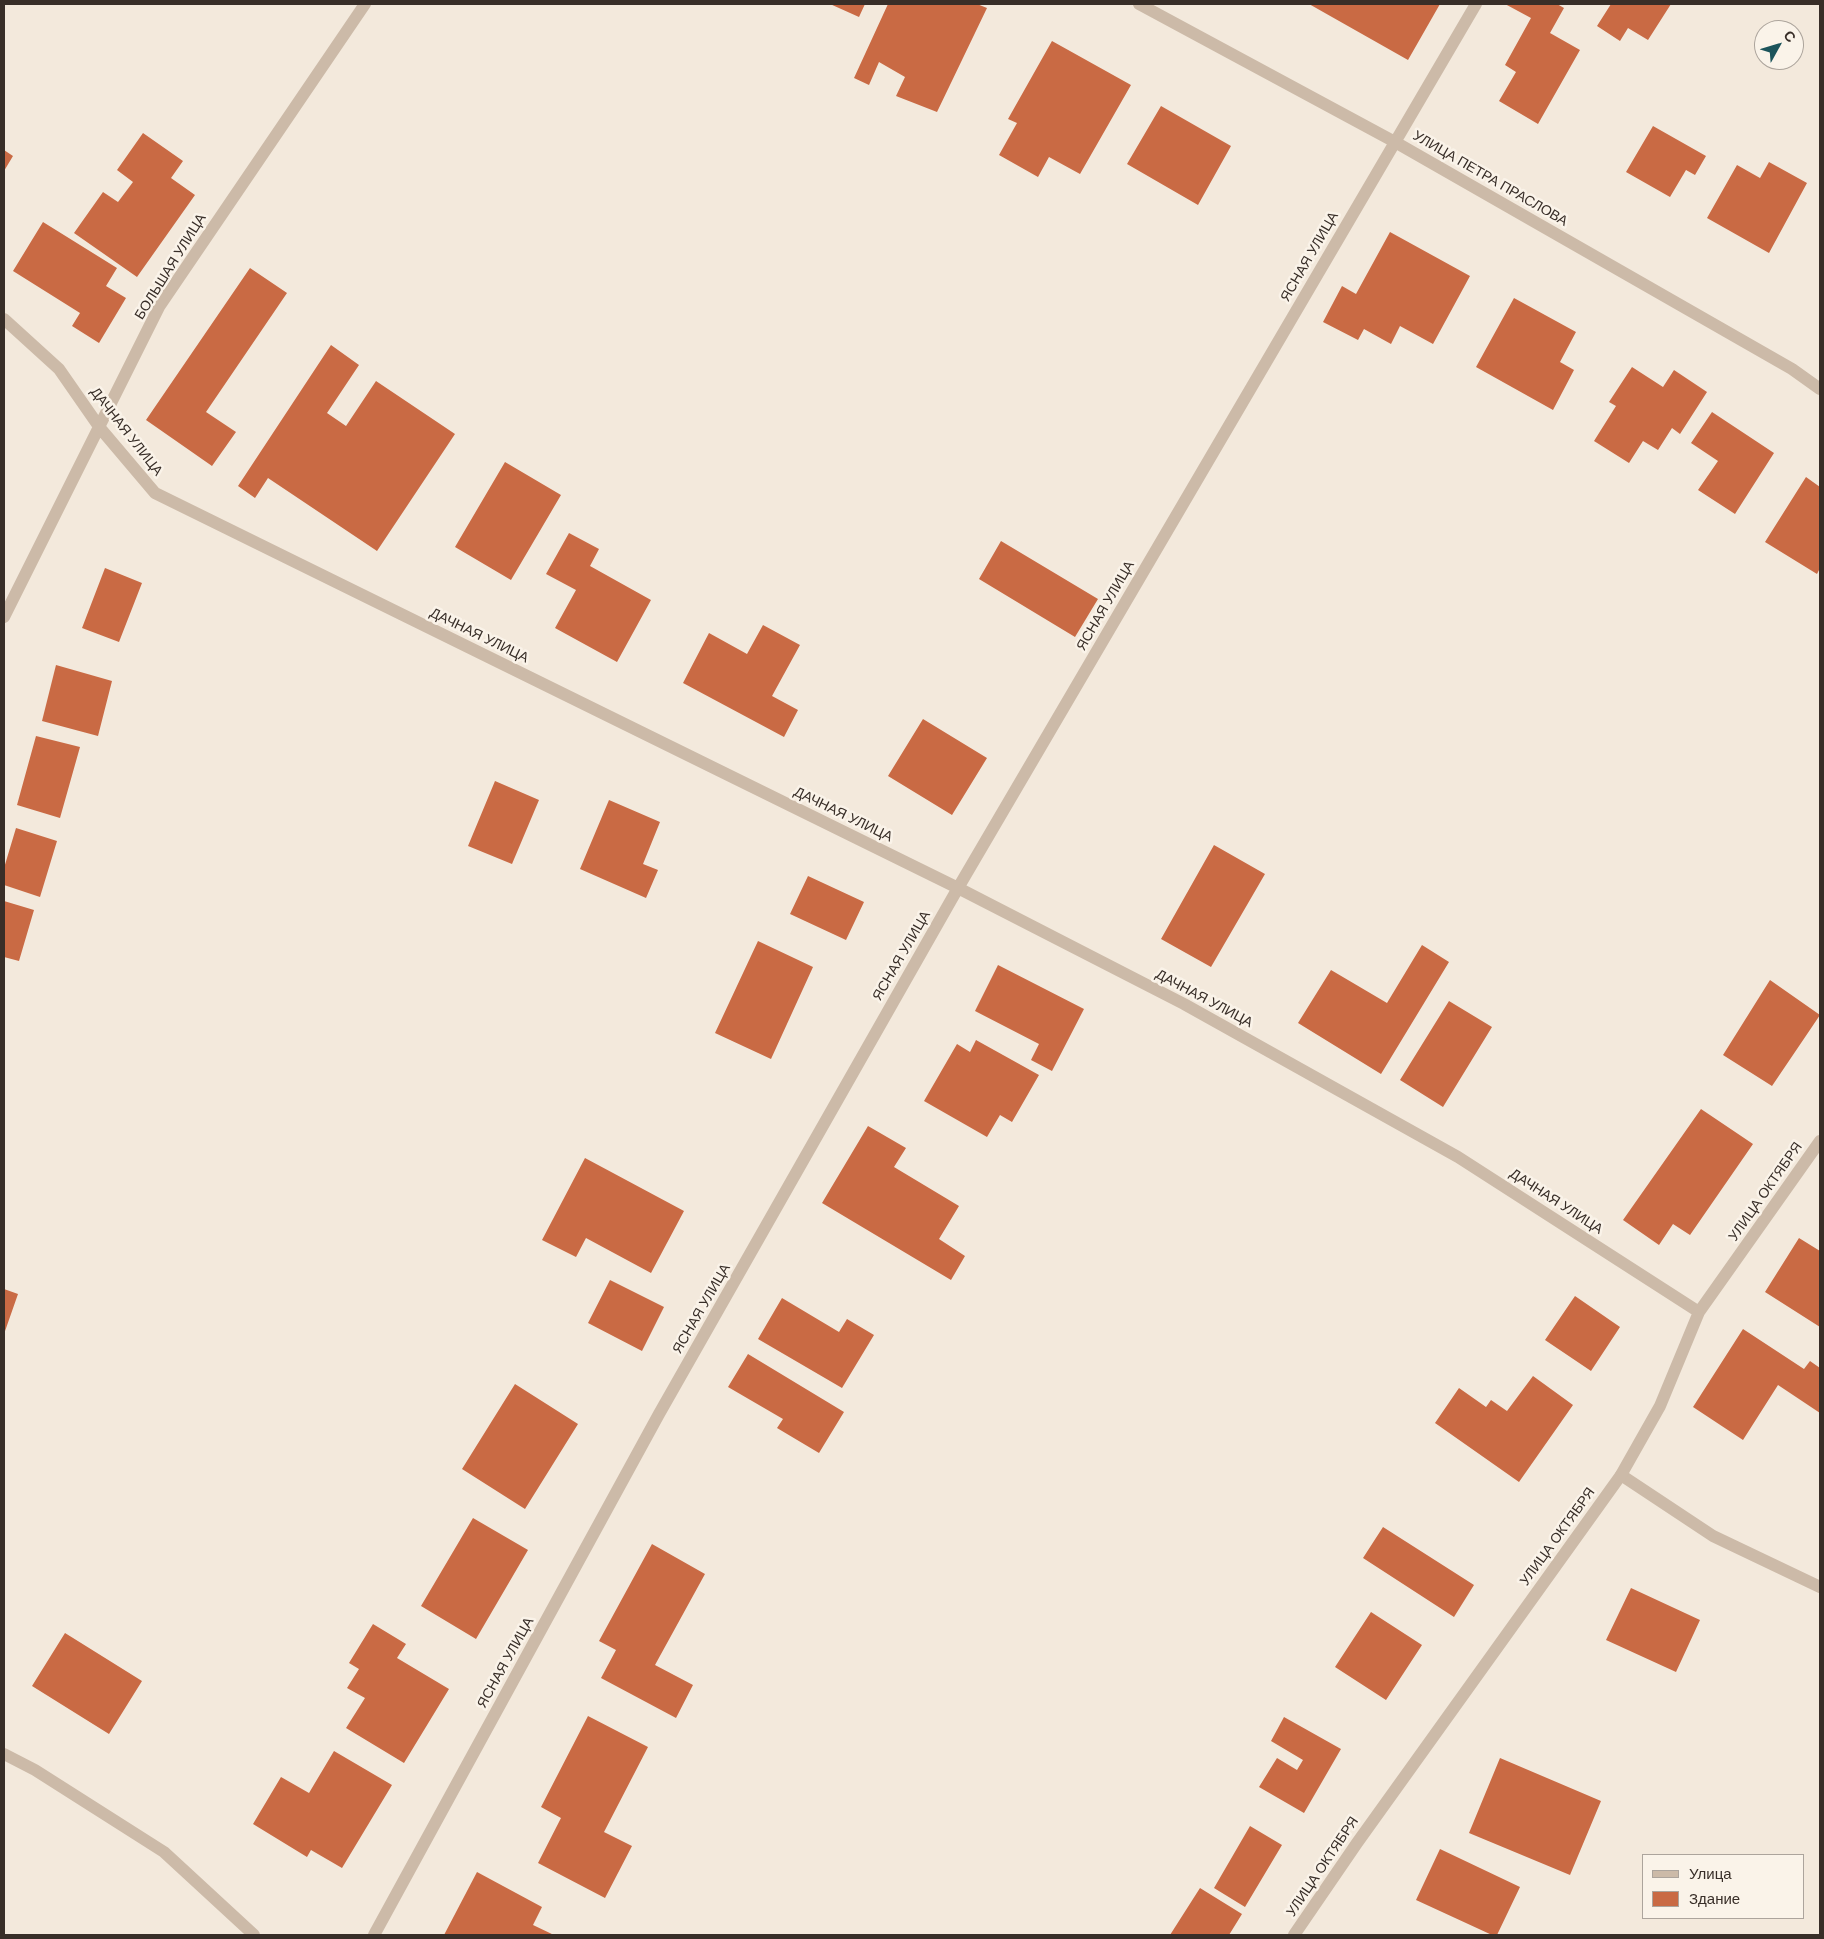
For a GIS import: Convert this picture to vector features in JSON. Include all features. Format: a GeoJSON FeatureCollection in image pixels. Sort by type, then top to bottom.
{"type":"FeatureCollection","features":[{"type":"Feature","properties":{"kind":"street","name":"БОЛЬШАЯ УЛИЦА"},"geometry":{"type":"LineString","coordinates":[[4,617],[160,307],[365,4]]}},
{"type":"Feature","properties":{"kind":"street","name":"УЛИЦА ПЕТРА ПРАСЛОВА"},"geometry":{"type":"LineString","coordinates":[[1139,4],[1394,142],[1792,369],[1820,389]]}},
{"type":"Feature","properties":{"kind":"street","name":"ЯСНАЯ УЛИЦА"},"geometry":{"type":"LineString","coordinates":[[374,1935],[659,1414],[958,888],[1476,4]]}},
{"type":"Feature","properties":{"kind":"street","name":"ДАЧНАЯ УЛИЦА"},"geometry":{"type":"LineString","coordinates":[[4,319],[59,369],[100,428],[155,493],[958,888],[1184,1004],[1458,1157],[1699,1312]]}},
{"type":"Feature","properties":{"kind":"street","name":"УЛИЦА ОКТЯБРЯ"},"geometry":{"type":"LineString","coordinates":[[1294,1935],[1357,1843],[1621,1475],[1660,1406],[1699,1312],[1820,1141]]}},
{"type":"Feature","properties":{"kind":"street"},"geometry":{"type":"LineString","coordinates":[[1621,1475],[1713,1536],[1820,1587]]}},
{"type":"Feature","properties":{"kind":"street"},"geometry":{"type":"LineString","coordinates":[[4,1754],[35,1770],[164,1852],[254,1935]]}},
{"type":"Feature","properties":{"kind":"building"},"geometry":{"type":"Polygon","coordinates":[[[830,4],[865,4],[859,17],[830,4]]]}},
{"type":"Feature","properties":{"kind":"building"},"geometry":{"type":"Polygon","coordinates":[[[888,4],[977,4],[987,8],[937,112],[896,96],[905,77],[879,62],[869,85],[854,78],[888,4]]]}},
{"type":"Feature","properties":{"kind":"building"},"geometry":{"type":"Polygon","coordinates":[[[1309,4],[1440,4],[1408,60],[1309,4]]]}},
{"type":"Feature","properties":{"kind":"building"},"geometry":{"type":"Polygon","coordinates":[[[1505,4],[1557,4],[1564,8],[1550,33],[1580,50],[1538,124],[1499,101],[1516,72],[1505,65],[1531,18],[1505,4]]]}},
{"type":"Feature","properties":{"kind":"building"},"geometry":{"type":"Polygon","coordinates":[[[1611,4],[1671,4],[1648,40],[1628,28],[1620,41],[1597,26],[1611,4]]]}},
{"type":"Feature","properties":{"kind":"building"},"geometry":{"type":"Polygon","coordinates":[[[1052,41],[1131,85],[1080,174],[1049,157],[1038,177],[999,155],[1017,123],[1008,119],[1052,41]]]}},
{"type":"Feature","properties":{"kind":"building"},"geometry":{"type":"Polygon","coordinates":[[[1161,106],[1231,146],[1198,205],[1127,164],[1161,106]]]}},
{"type":"Feature","properties":{"kind":"building"},"geometry":{"type":"Polygon","coordinates":[[[1653,126],[1706,156],[1695,175],[1686,170],[1670,197],[1626,172],[1653,126]]]}},
{"type":"Feature","properties":{"kind":"building"},"geometry":{"type":"Polygon","coordinates":[[[143,133],[183,161],[171,178],[195,195],[137,277],[74,233],[103,192],[118,202],[133,182],[117,170],[143,133]]]}},
{"type":"Feature","properties":{"kind":"building"},"geometry":{"type":"Polygon","coordinates":[[[4,150],[13,156],[4,171],[4,150]]]}},
{"type":"Feature","properties":{"kind":"building"},"geometry":{"type":"Polygon","coordinates":[[[1769,162],[1807,183],[1769,253],[1707,218],[1737,165],[1760,178],[1769,162]]]}},
{"type":"Feature","properties":{"kind":"building"},"geometry":{"type":"Polygon","coordinates":[[[43,222],[117,268],[106,286],[126,298],[99,343],[72,326],[80,313],[13,271],[43,222]]]}},
{"type":"Feature","properties":{"kind":"building"},"geometry":{"type":"Polygon","coordinates":[[[1390,232],[1470,276],[1433,344],[1400,326],[1391,344],[1364,329],[1358,340],[1323,322],[1342,286],[1356,294],[1390,232]]]}},
{"type":"Feature","properties":{"kind":"building"},"geometry":{"type":"Polygon","coordinates":[[[250,268],[287,293],[206,412],[236,432],[212,466],[146,420],[250,268]]]}},
{"type":"Feature","properties":{"kind":"building"},"geometry":{"type":"Polygon","coordinates":[[[1514,298],[1576,332],[1560,362],[1574,370],[1553,410],[1476,367],[1514,298]]]}},
{"type":"Feature","properties":{"kind":"building"},"geometry":{"type":"Polygon","coordinates":[[[331,345],[359,365],[327,413],[346,426],[376,381],[455,434],[377,551],[268,478],[255,498],[238,486],[331,345]]]}},
{"type":"Feature","properties":{"kind":"building"},"geometry":{"type":"Polygon","coordinates":[[[1632,367],[1663,387],[1674,370],[1707,392],[1680,434],[1672,428],[1658,450],[1643,441],[1629,463],[1594,441],[1616,406],[1609,402],[1632,367]]]}},
{"type":"Feature","properties":{"kind":"building"},"geometry":{"type":"Polygon","coordinates":[[[1712,412],[1774,453],[1735,514],[1698,490],[1718,461],[1691,443],[1712,412]]]}},
{"type":"Feature","properties":{"kind":"building"},"geometry":{"type":"Polygon","coordinates":[[[505,462],[561,495],[511,580],[455,547],[505,462]]]}},
{"type":"Feature","properties":{"kind":"building"},"geometry":{"type":"Polygon","coordinates":[[[1806,477],[1820,487],[1820,568],[1817,574],[1765,542],[1806,477]]]}},
{"type":"Feature","properties":{"kind":"building"},"geometry":{"type":"Polygon","coordinates":[[[569,533],[599,549],[590,566],[651,600],[617,662],[555,628],[576,590],[546,574],[569,533]]]}},
{"type":"Feature","properties":{"kind":"building"},"geometry":{"type":"Polygon","coordinates":[[[1001,541],[1098,599],[1075,637],[979,579],[1001,541]]]}},
{"type":"Feature","properties":{"kind":"building"},"geometry":{"type":"Polygon","coordinates":[[[105,568],[142,583],[119,642],[82,628],[105,568]]]}},
{"type":"Feature","properties":{"kind":"building"},"geometry":{"type":"Polygon","coordinates":[[[763,625],[800,645],[772,696],[798,710],[784,737],[683,683],[709,633],[747,654],[763,625]]]}},
{"type":"Feature","properties":{"kind":"building"},"geometry":{"type":"Polygon","coordinates":[[[56,665],[112,681],[98,736],[42,721],[56,665]]]}},
{"type":"Feature","properties":{"kind":"building"},"geometry":{"type":"Polygon","coordinates":[[[923,719],[987,758],[952,815],[888,776],[923,719]]]}},
{"type":"Feature","properties":{"kind":"building"},"geometry":{"type":"Polygon","coordinates":[[[36,736],[80,747],[60,818],[17,805],[36,736]]]}},
{"type":"Feature","properties":{"kind":"building"},"geometry":{"type":"Polygon","coordinates":[[[495,781],[539,800],[512,864],[468,846],[495,781]]]}},
{"type":"Feature","properties":{"kind":"building"},"geometry":{"type":"Polygon","coordinates":[[[609,800],[660,822],[643,864],[658,870],[646,898],[580,869],[609,800]]]}},
{"type":"Feature","properties":{"kind":"building"},"geometry":{"type":"Polygon","coordinates":[[[16,828],[57,841],[40,897],[4,885],[4,868],[16,828]]]}},
{"type":"Feature","properties":{"kind":"building"},"geometry":{"type":"Polygon","coordinates":[[[1214,845],[1265,874],[1211,967],[1161,939],[1214,845]]]}},
{"type":"Feature","properties":{"kind":"building"},"geometry":{"type":"Polygon","coordinates":[[[808,876],[864,902],[846,940],[790,914],[808,876]]]}},
{"type":"Feature","properties":{"kind":"building"},"geometry":{"type":"Polygon","coordinates":[[[4,901],[34,910],[19,961],[4,957],[4,901]]]}},
{"type":"Feature","properties":{"kind":"building"},"geometry":{"type":"Polygon","coordinates":[[[758,941],[813,967],[771,1059],[715,1033],[758,941]]]}},
{"type":"Feature","properties":{"kind":"building"},"geometry":{"type":"Polygon","coordinates":[[[1422,945],[1449,962],[1381,1074],[1298,1023],[1331,970],[1387,1003],[1422,945]]]}},
{"type":"Feature","properties":{"kind":"building"},"geometry":{"type":"Polygon","coordinates":[[[998,965],[1084,1009],[1052,1071],[1031,1060],[1039,1044],[975,1011],[998,965]]]}},
{"type":"Feature","properties":{"kind":"building"},"geometry":{"type":"Polygon","coordinates":[[[1770,980],[1820,1015],[1772,1086],[1723,1055],[1770,980]]]}},
{"type":"Feature","properties":{"kind":"building"},"geometry":{"type":"Polygon","coordinates":[[[1449,1001],[1492,1027],[1443,1107],[1400,1080],[1449,1001]]]}},
{"type":"Feature","properties":{"kind":"building"},"geometry":{"type":"Polygon","coordinates":[[[976,1040],[1039,1075],[1012,1122],[1000,1115],[987,1137],[924,1101],[957,1044],[970,1052],[976,1040]]]}},
{"type":"Feature","properties":{"kind":"building"},"geometry":{"type":"Polygon","coordinates":[[[1701,1109],[1753,1144],[1690,1235],[1673,1224],[1659,1245],[1623,1220],[1701,1109]]]}},
{"type":"Feature","properties":{"kind":"building"},"geometry":{"type":"Polygon","coordinates":[[[868,1126],[906,1148],[894,1167],[959,1206],[939,1239],[965,1256],[951,1280],[822,1203],[868,1126]]]}},
{"type":"Feature","properties":{"kind":"building"},"geometry":{"type":"Polygon","coordinates":[[[585,1158],[684,1211],[651,1273],[586,1238],[576,1257],[542,1240],[585,1158]]]}},
{"type":"Feature","properties":{"kind":"building"},"geometry":{"type":"Polygon","coordinates":[[[1799,1238],[1820,1251],[1820,1327],[1765,1292],[1799,1238]]]}},
{"type":"Feature","properties":{"kind":"building"},"geometry":{"type":"Polygon","coordinates":[[[610,1280],[664,1307],[642,1351],[588,1323],[610,1280]]]}},
{"type":"Feature","properties":{"kind":"building"},"geometry":{"type":"Polygon","coordinates":[[[4,1289],[18,1294],[4,1334],[4,1289]]]}},
{"type":"Feature","properties":{"kind":"building"},"geometry":{"type":"Polygon","coordinates":[[[1575,1296],[1620,1327],[1591,1371],[1545,1340],[1575,1296]]]}},
{"type":"Feature","properties":{"kind":"building"},"geometry":{"type":"Polygon","coordinates":[[[782,1298],[839,1332],[847,1319],[874,1335],[842,1388],[758,1339],[782,1298]]]}},
{"type":"Feature","properties":{"kind":"building"},"geometry":{"type":"Polygon","coordinates":[[[1743,1329],[1804,1369],[1810,1361],[1820,1368],[1820,1413],[1778,1385],[1743,1440],[1693,1407],[1743,1329]]]}},
{"type":"Feature","properties":{"kind":"building"},"geometry":{"type":"Polygon","coordinates":[[[748,1354],[844,1412],[819,1453],[777,1428],[783,1419],[728,1387],[748,1354]]]}},
{"type":"Feature","properties":{"kind":"building"},"geometry":{"type":"Polygon","coordinates":[[[1533,1376],[1573,1405],[1519,1482],[1435,1423],[1459,1388],[1486,1407],[1491,1400],[1507,1411],[1533,1376]]]}},
{"type":"Feature","properties":{"kind":"building"},"geometry":{"type":"Polygon","coordinates":[[[515,1384],[578,1424],[525,1509],[462,1469],[515,1384]]]}},
{"type":"Feature","properties":{"kind":"building"},"geometry":{"type":"Polygon","coordinates":[[[473,1518],[528,1550],[476,1639],[421,1606],[473,1518]]]}},
{"type":"Feature","properties":{"kind":"building"},"geometry":{"type":"Polygon","coordinates":[[[1383,1527],[1474,1585],[1454,1617],[1363,1558],[1383,1527]]]}},
{"type":"Feature","properties":{"kind":"building"},"geometry":{"type":"Polygon","coordinates":[[[652,1544],[705,1574],[655,1665],[693,1685],[676,1718],[601,1678],[616,1650],[599,1641],[652,1544]]]}},
{"type":"Feature","properties":{"kind":"building"},"geometry":{"type":"Polygon","coordinates":[[[1631,1588],[1700,1620],[1676,1672],[1606,1640],[1631,1588]]]}},
{"type":"Feature","properties":{"kind":"building"},"geometry":{"type":"Polygon","coordinates":[[[1371,1612],[1422,1645],[1386,1700],[1335,1667],[1371,1612]]]}},
{"type":"Feature","properties":{"kind":"building"},"geometry":{"type":"Polygon","coordinates":[[[373,1624],[406,1644],[397,1658],[449,1689],[404,1763],[346,1728],[365,1698],[347,1688],[359,1669],[349,1663],[373,1624]]]}},
{"type":"Feature","properties":{"kind":"building"},"geometry":{"type":"Polygon","coordinates":[[[65,1633],[142,1681],[109,1734],[32,1686],[65,1633]]]}},
{"type":"Feature","properties":{"kind":"building"},"geometry":{"type":"Polygon","coordinates":[[[588,1716],[648,1747],[604,1832],[632,1846],[605,1898],[538,1863],[561,1818],[541,1807],[588,1716]]]}},
{"type":"Feature","properties":{"kind":"building"},"geometry":{"type":"Polygon","coordinates":[[[1284,1717],[1341,1749],[1304,1813],[1259,1787],[1277,1758],[1297,1770],[1303,1760],[1271,1741],[1284,1717]]]}},
{"type":"Feature","properties":{"kind":"building"},"geometry":{"type":"Polygon","coordinates":[[[334,1751],[392,1785],[342,1868],[311,1850],[307,1857],[253,1824],[281,1777],[309,1793],[334,1751]]]}},
{"type":"Feature","properties":{"kind":"building"},"geometry":{"type":"Polygon","coordinates":[[[1500,1758],[1601,1801],[1570,1875],[1469,1833],[1500,1758]]]}},
{"type":"Feature","properties":{"kind":"building"},"geometry":{"type":"Polygon","coordinates":[[[1250,1826],[1282,1845],[1245,1907],[1214,1888],[1250,1826]]]}},
{"type":"Feature","properties":{"kind":"building"},"geometry":{"type":"Polygon","coordinates":[[[1440,1849],[1520,1887],[1497,1935],[1492,1935],[1416,1900],[1440,1849]]]}},
{"type":"Feature","properties":{"kind":"building"},"geometry":{"type":"Polygon","coordinates":[[[477,1872],[542,1907],[533,1925],[554,1935],[444,1935],[477,1872]]]}},
{"type":"Feature","properties":{"kind":"building"},"geometry":{"type":"Polygon","coordinates":[[[1200,1888],[1242,1914],[1229,1935],[1170,1935],[1200,1888]]]}}]}
